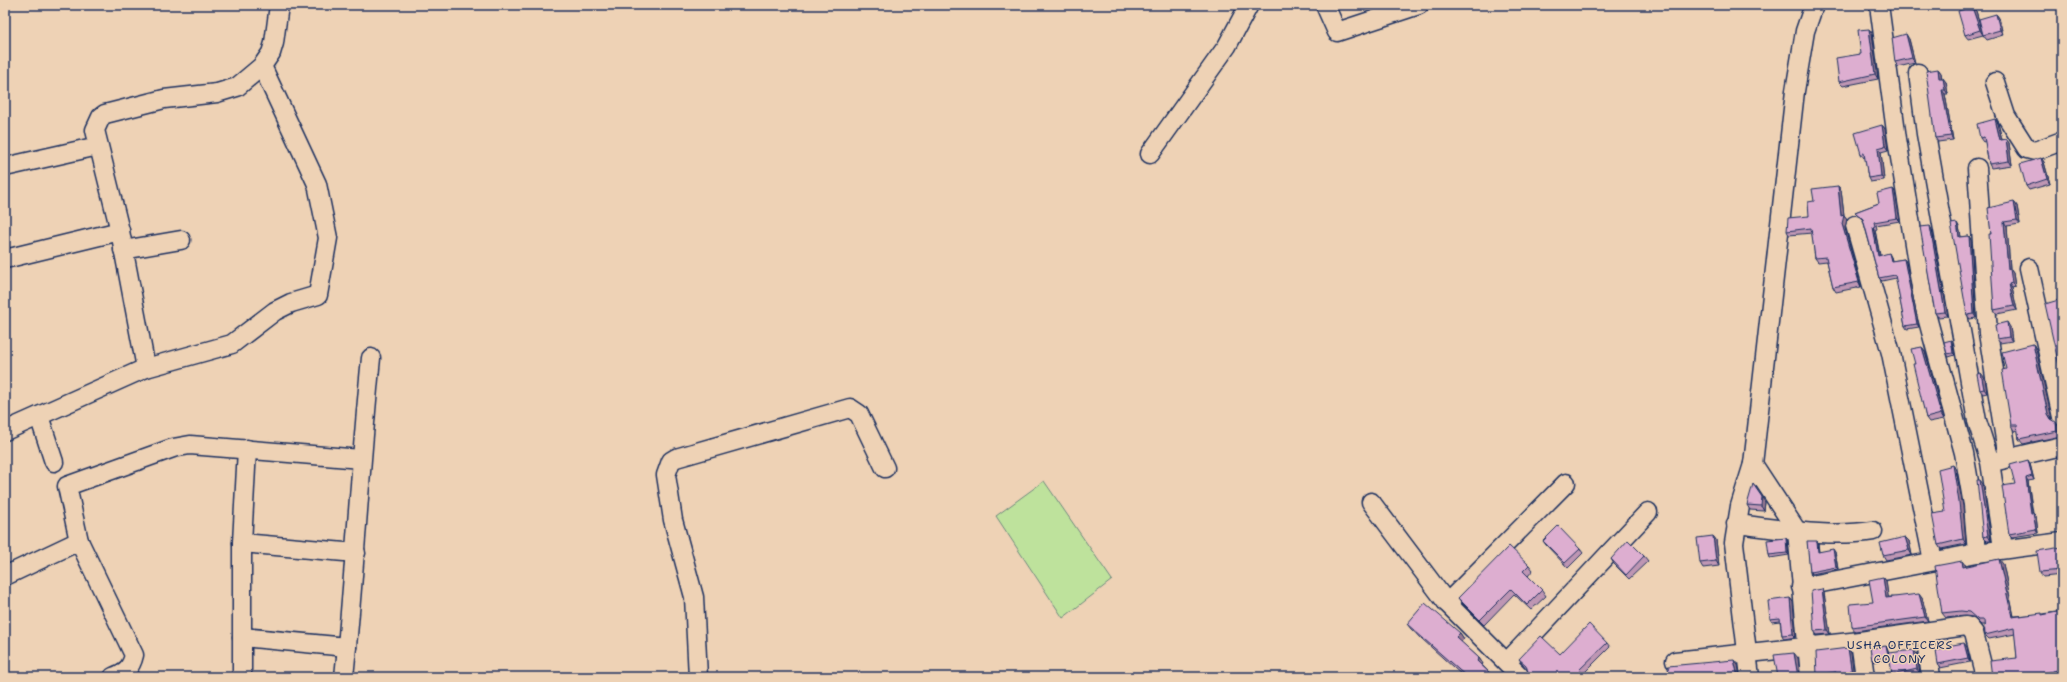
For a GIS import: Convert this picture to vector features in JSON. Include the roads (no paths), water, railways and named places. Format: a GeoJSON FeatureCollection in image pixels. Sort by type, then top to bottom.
{"type":"FeatureCollection","features":[{"type":"Feature","properties":{"kind":"street"},"geometry":{"type":"LineString","coordinates":[[146,368],[120,231],[94,130],[101,117],[105,114],[164,99],[226,92],[237,87],[262,66],[271,53],[274,43],[279,5]]}},
{"type":"Feature","properties":{"kind":"street"},"geometry":{"type":"LineString","coordinates":[[1150,154],[1228,46],[1250,5]]}},
{"type":"Feature","properties":{"kind":"street"},"geometry":{"type":"LineString","coordinates":[[1325,5],[1337,32],[1419,5]]}},
{"type":"Feature","properties":{"kind":"street"},"geometry":{"type":"LineString","coordinates":[[1879,5],[1897,139],[1924,306],[1964,453],[1973,505],[1977,553]]}},
{"type":"Feature","properties":{"kind":"street"},"geometry":{"type":"LineString","coordinates":[[1750,677],[1734,543],[1736,524],[1753,464],[1795,90],[1805,31],[1811,6]]}},
{"type":"Feature","properties":{"kind":"street"},"geometry":{"type":"LineString","coordinates":[[6,428],[39,416],[146,368],[232,344],[275,311],[291,303],[318,295],[328,238],[317,184],[262,66]]}},
{"type":"Feature","properties":{"kind":"street"},"geometry":{"type":"LineString","coordinates":[[1918,73],[1926,134],[1977,421],[1990,462],[2003,548]]}},
{"type":"Feature","properties":{"kind":"street"},"geometry":{"type":"LineString","coordinates":[[1995,82],[2006,116],[2027,149],[2036,151],[2062,141]]}},
{"type":"Feature","properties":{"kind":"street"},"geometry":{"type":"LineString","coordinates":[[1897,139],[1926,134]]}},
{"type":"Feature","properties":{"kind":"street"},"geometry":{"type":"LineString","coordinates":[[5,167],[98,146]]}},
{"type":"Feature","properties":{"kind":"street"},"geometry":{"type":"LineString","coordinates":[[1977,168],[1988,333],[2008,458]]}},
{"type":"Feature","properties":{"kind":"street"},"geometry":{"type":"LineString","coordinates":[[1855,225],[1892,353],[1933,561]]}},
{"type":"Feature","properties":{"kind":"street"},"geometry":{"type":"LineString","coordinates":[[5,259],[120,231]]}},
{"type":"Feature","properties":{"kind":"street"},"geometry":{"type":"LineString","coordinates":[[123,250],[180,240]]}},
{"type":"Feature","properties":{"kind":"street"},"geometry":{"type":"LineString","coordinates":[[2029,268],[2062,417]]}},
{"type":"Feature","properties":{"kind":"street"},"geometry":{"type":"LineString","coordinates":[[344,677],[356,553],[360,459],[371,358]]}},
{"type":"Feature","properties":{"kind":"street"},"geometry":{"type":"LineString","coordinates":[[698,677],[694,598],[673,520],[666,475],[671,461],[676,458],[850,408],[860,414],[885,468]]}},
{"type":"Feature","properties":{"kind":"street"},"geometry":{"type":"LineString","coordinates":[[39,416],[54,462]]}},
{"type":"Feature","properties":{"kind":"street"},"geometry":{"type":"LineString","coordinates":[[113,677],[126,672],[132,663],[134,655],[79,541],[68,486],[173,448],[205,445],[360,459]]}},
{"type":"Feature","properties":{"kind":"street"},"geometry":{"type":"LineString","coordinates":[[1990,462],[2062,446]]}},
{"type":"Feature","properties":{"kind":"street"},"geometry":{"type":"LineString","coordinates":[[242,677],[242,543],[247,449]]}},
{"type":"Feature","properties":{"kind":"street"},"geometry":{"type":"LineString","coordinates":[[1753,464],[1797,531],[1810,677]]}},
{"type":"Feature","properties":{"kind":"street"},"geometry":{"type":"LineString","coordinates":[[1447,603],[1566,483]]}},
{"type":"Feature","properties":{"kind":"street"},"geometry":{"type":"LineString","coordinates":[[1371,502],[1447,603],[1521,677]]}},
{"type":"Feature","properties":{"kind":"street"},"geometry":{"type":"LineString","coordinates":[[1507,662],[1648,512]]}},
{"type":"Feature","properties":{"kind":"street"},"geometry":{"type":"LineString","coordinates":[[1736,524],[1797,531],[1854,534],[1874,531]]}},
{"type":"Feature","properties":{"kind":"street"},"geometry":{"type":"LineString","coordinates":[[5,576],[79,541]]}},
{"type":"Feature","properties":{"kind":"street"},"geometry":{"type":"LineString","coordinates":[[1801,587],[2003,548],[2062,542]]}},
{"type":"Feature","properties":{"kind":"street"},"geometry":{"type":"LineString","coordinates":[[242,543],[356,553]]}},
{"type":"Feature","properties":{"kind":"street"},"geometry":{"type":"LineString","coordinates":[[1675,661],[1860,641],[1969,626],[1974,633],[1985,677]]}},
{"type":"Feature","properties":{"kind":"street"},"geometry":{"type":"LineString","coordinates":[[1925,633],[1931,677]]}},
{"type":"Feature","properties":{"kind":"street"},"geometry":{"type":"LineString","coordinates":[[242,637],[347,647]]}},
{"type":"Feature","properties":{"kind":"street"},"geometry":{"type":"LineString","coordinates":[[1860,641],[1865,677]]}},
{"type":"Feature","properties":{"kind":"district","name":"USHA OFFICERS COLONY"},"geometry":{"type":"Point","coordinates":[1900,652]}}]}
